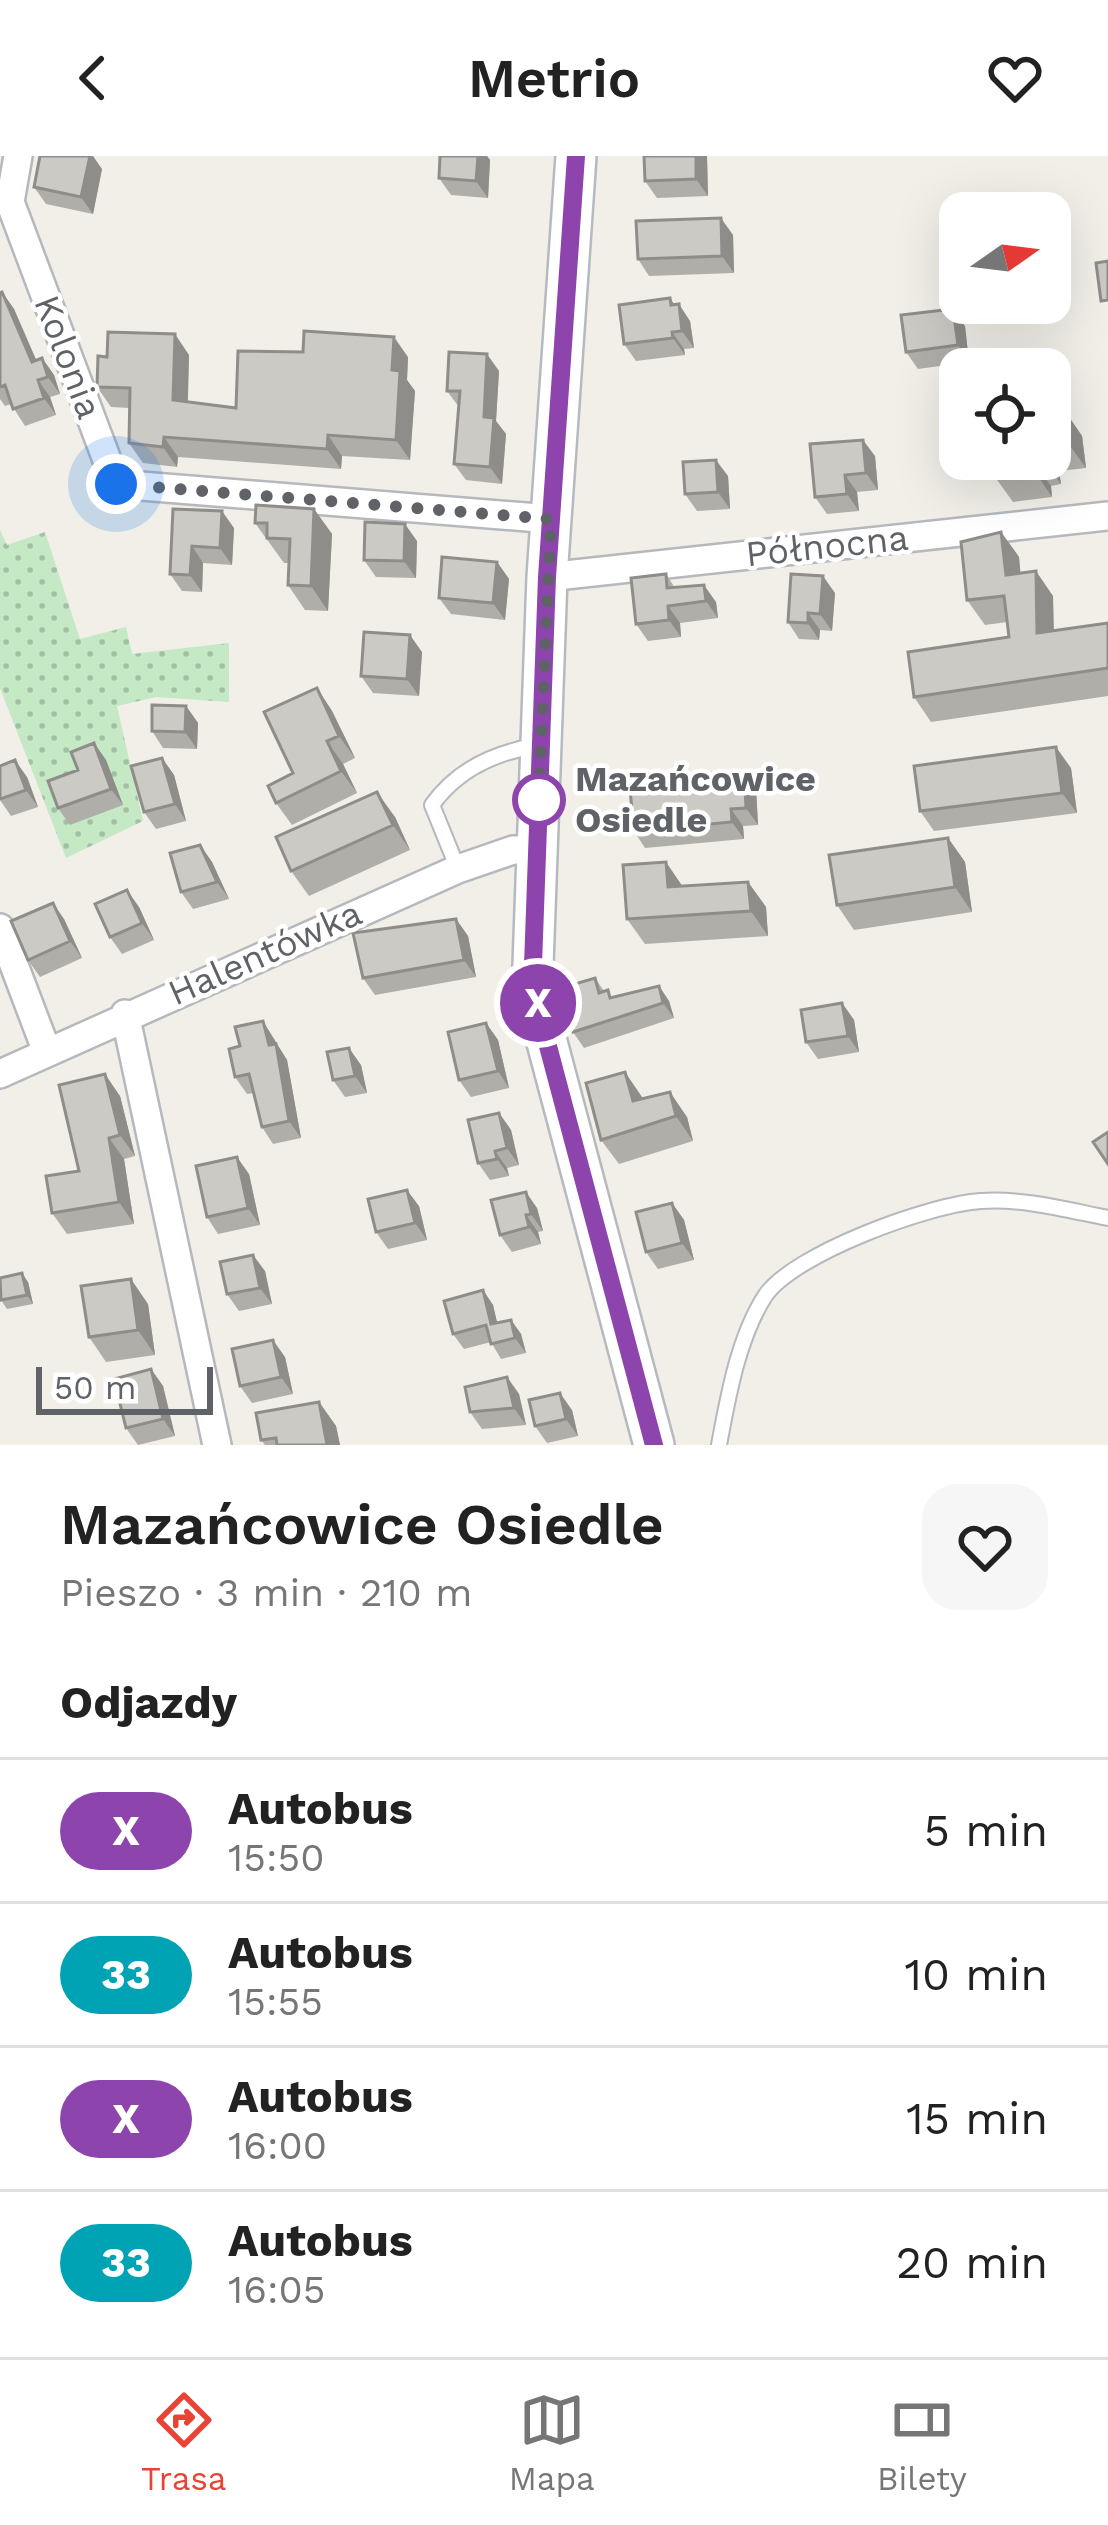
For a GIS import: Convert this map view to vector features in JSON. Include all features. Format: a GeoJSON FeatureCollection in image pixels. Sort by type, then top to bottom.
{"type":"FeatureCollection","features":[{"type":"Feature","properties":{"kind":"street","name":"Kolonia"},"geometry":{"type":"LineString","coordinates":[[18,156],[10,202],[116,484],[551,519]]}},
{"type":"Feature","properties":{"kind":"street"},"geometry":{"type":"LineString","coordinates":[[575,156],[547,577],[533,965],[540,1016],[654,1445]]}},
{"type":"Feature","properties":{"kind":"street","name":"Północna"},"geometry":{"type":"LineString","coordinates":[[547,577],[1108,516]]}},
{"type":"Feature","properties":{"kind":"street","name":"Halentówka"},"geometry":{"type":"LineString","coordinates":[[0,1074],[125,1014],[458,869],[513,850],[535,850]]}},
{"type":"Feature","properties":{"kind":"street"},"geometry":{"type":"LineString","coordinates":[[0,928],[47,1052]]}},
{"type":"Feature","properties":{"kind":"street"},"geometry":{"type":"LineString","coordinates":[[125,1014],[217,1445]]}},
{"type":"Feature","properties":{"kind":"lane"},"geometry":{"type":"LineString","coordinates":[[458,869],[432,805],[451,778],[508,750],[543,745]]}},
{"type":"Feature","properties":{"kind":"lane"},"geometry":{"type":"LineString","coordinates":[[719,1445],[750,1325],[767,1292],[805,1262],[897,1223],[978,1201],[1036,1204],[1108,1218]]}},
{"type":"Feature","properties":{"kind":"green space"},"geometry":{"type":"Polygon","coordinates":[[[0,530],[7,545],[45,532],[80,639],[126,627],[132,654],[229,643],[229,702],[156,697],[117,706],[143,821],[66,858],[0,688],[0,530]]]}},
{"type":"Feature","properties":{"kind":"building"},"geometry":{"type":"Polygon","coordinates":[[[40,156],[90,156],[81,197],[34,187],[40,156]]]}},
{"type":"Feature","properties":{"kind":"building"},"geometry":{"type":"Polygon","coordinates":[[[440,156],[478,156],[476,181],[439,178],[440,156]]]}},
{"type":"Feature","properties":{"kind":"building"},"geometry":{"type":"Polygon","coordinates":[[[644,156],[696,156],[696,179],[645,181],[644,156]]]}},
{"type":"Feature","properties":{"kind":"building"},"geometry":{"type":"Polygon","coordinates":[[[721,218],[722,256],[638,259],[636,221],[721,218]]]}},
{"type":"Feature","properties":{"kind":"building"},"geometry":{"type":"Polygon","coordinates":[[[1108,261],[1108,300],[1101,301],[1096,263],[1108,261]]]}},
{"type":"Feature","properties":{"kind":"building"},"geometry":{"type":"Polygon","coordinates":[[[2,292],[32,362],[42,358],[48,377],[38,380],[44,398],[13,409],[5,385],[0,387],[2,292]]]}},
{"type":"Feature","properties":{"kind":"building"},"geometry":{"type":"Polygon","coordinates":[[[670,298],[671,305],[679,304],[682,331],[672,332],[673,338],[624,344],[619,305],[670,298]]]}},
{"type":"Feature","properties":{"kind":"building"},"geometry":{"type":"Polygon","coordinates":[[[939,311],[939,324],[955,324],[958,345],[906,352],[901,315],[939,311]]]}},
{"type":"Feature","properties":{"kind":"building"},"geometry":{"type":"Polygon","coordinates":[[[304,331],[394,337],[392,370],[400,371],[396,440],[328,435],[327,449],[164,437],[163,447],[129,443],[130,388],[97,387],[98,356],[107,357],[108,332],[175,334],[173,400],[236,408],[238,351],[303,352],[304,331]]]}},
{"type":"Feature","properties":{"kind":"building"},"geometry":{"type":"Polygon","coordinates":[[[449,352],[487,354],[484,417],[494,418],[490,467],[454,464],[460,391],[447,391],[449,352]]]}},
{"type":"Feature","properties":{"kind":"building"},"geometry":{"type":"Polygon","coordinates":[[[863,440],[866,473],[845,475],[847,494],[815,497],[810,444],[863,440]]]}},
{"type":"Feature","properties":{"kind":"building"},"geometry":{"type":"Polygon","coordinates":[[[716,460],[718,492],[685,494],[683,462],[716,460]]]}},
{"type":"Feature","properties":{"kind":"building"},"geometry":{"type":"Polygon","coordinates":[[[256,505],[314,509],[311,586],[288,585],[290,539],[267,538],[267,523],[255,523],[256,505]]]}},
{"type":"Feature","properties":{"kind":"building"},"geometry":{"type":"Polygon","coordinates":[[[173,509],[222,511],[220,548],[192,546],[190,575],[170,574],[173,509]]]}},
{"type":"Feature","properties":{"kind":"building"},"geometry":{"type":"Polygon","coordinates":[[[365,522],[405,524],[404,561],[364,560],[365,522]]]}},
{"type":"Feature","properties":{"kind":"building"},"geometry":{"type":"Polygon","coordinates":[[[1001,532],[1006,575],[1036,571],[1037,633],[1108,623],[1108,668],[914,697],[908,652],[1009,637],[1004,596],[967,600],[961,542],[1001,532]]]}},
{"type":"Feature","properties":{"kind":"building"},"geometry":{"type":"Polygon","coordinates":[[[442,557],[497,562],[493,603],[439,598],[442,557]]]}},
{"type":"Feature","properties":{"kind":"building"},"geometry":{"type":"Polygon","coordinates":[[[666,574],[667,588],[704,585],[706,601],[668,606],[669,620],[636,624],[631,578],[666,574]]]}},
{"type":"Feature","properties":{"kind":"building"},"geometry":{"type":"Polygon","coordinates":[[[791,574],[823,576],[820,614],[808,613],[808,623],[788,622],[791,574]]]}},
{"type":"Feature","properties":{"kind":"building"},"geometry":{"type":"Polygon","coordinates":[[[364,632],[410,635],[407,679],[361,676],[364,632]]]}},
{"type":"Feature","properties":{"kind":"building"},"geometry":{"type":"Polygon","coordinates":[[[317,688],[339,736],[327,741],[341,771],[276,803],[268,786],[293,773],[264,712],[317,688]]]}},
{"type":"Feature","properties":{"kind":"building"},"geometry":{"type":"Polygon","coordinates":[[[152,705],[186,706],[185,732],[152,731],[152,705]]]}},
{"type":"Feature","properties":{"kind":"building"},"geometry":{"type":"Polygon","coordinates":[[[94,743],[111,789],[58,808],[48,781],[78,770],[71,752],[94,743]]]}},
{"type":"Feature","properties":{"kind":"building"},"geometry":{"type":"Polygon","coordinates":[[[1056,747],[1062,793],[920,811],[914,766],[1056,747]]]}},
{"type":"Feature","properties":{"kind":"building"},"geometry":{"type":"Polygon","coordinates":[[[162,758],[175,804],[144,812],[131,766],[162,758]]]}},
{"type":"Feature","properties":{"kind":"building"},"geometry":{"type":"Polygon","coordinates":[[[15,760],[26,790],[0,799],[0,766],[15,760]]]}},
{"type":"Feature","properties":{"kind":"building"},"geometry":{"type":"Polygon","coordinates":[[[744,771],[746,808],[731,809],[732,822],[634,831],[629,779],[744,771]]]}},
{"type":"Feature","properties":{"kind":"building"},"geometry":{"type":"Polygon","coordinates":[[[377,792],[393,825],[291,871],[276,837],[377,792]]]}},
{"type":"Feature","properties":{"kind":"building"},"geometry":{"type":"Polygon","coordinates":[[[948,838],[955,887],[837,905],[829,855],[948,838]]]}},
{"type":"Feature","properties":{"kind":"building"},"geometry":{"type":"Polygon","coordinates":[[[200,845],[217,882],[181,892],[170,853],[200,845]]]}},
{"type":"Feature","properties":{"kind":"building"},"geometry":{"type":"Polygon","coordinates":[[[666,862],[668,887],[748,882],[751,911],[627,919],[623,865],[666,862]]]}},
{"type":"Feature","properties":{"kind":"building"},"geometry":{"type":"Polygon","coordinates":[[[127,890],[142,923],[110,937],[95,904],[127,890]]]}},
{"type":"Feature","properties":{"kind":"building"},"geometry":{"type":"Polygon","coordinates":[[[53,903],[70,941],[28,960],[11,921],[53,903]]]}},
{"type":"Feature","properties":{"kind":"building"},"geometry":{"type":"Polygon","coordinates":[[[456,919],[464,960],[363,978],[353,933],[456,919]]]}},
{"type":"Feature","properties":{"kind":"building"},"geometry":{"type":"Polygon","coordinates":[[[595,978],[599,993],[608,990],[610,998],[659,986],[663,1003],[573,1032],[561,988],[595,978]]]}},
{"type":"Feature","properties":{"kind":"building"},"geometry":{"type":"Polygon","coordinates":[[[842,1003],[848,1036],[806,1042],[801,1010],[842,1003]]]}},
{"type":"Feature","properties":{"kind":"building"},"geometry":{"type":"Polygon","coordinates":[[[263,1021],[269,1045],[276,1044],[289,1121],[262,1127],[249,1074],[235,1077],[229,1049],[240,1046],[235,1027],[263,1021]]]}},
{"type":"Feature","properties":{"kind":"building"},"geometry":{"type":"Polygon","coordinates":[[[486,1023],[498,1071],[459,1080],[448,1032],[486,1023]]]}},
{"type":"Feature","properties":{"kind":"building"},"geometry":{"type":"Polygon","coordinates":[[[349,1048],[355,1076],[333,1080],[327,1052],[349,1048]]]}},
{"type":"Feature","properties":{"kind":"building"},"geometry":{"type":"Polygon","coordinates":[[[625,1072],[633,1101],[670,1092],[676,1116],[601,1140],[586,1083],[625,1072]]]}},
{"type":"Feature","properties":{"kind":"building"},"geometry":{"type":"Polygon","coordinates":[[[105,1074],[120,1135],[109,1138],[119,1202],[52,1213],[46,1176],[79,1171],[59,1085],[105,1074]]]}},
{"type":"Feature","properties":{"kind":"building"},"geometry":{"type":"Polygon","coordinates":[[[499,1113],[507,1148],[495,1151],[497,1159],[478,1163],[468,1120],[499,1113]]]}},
{"type":"Feature","properties":{"kind":"building"},"geometry":{"type":"Polygon","coordinates":[[[1108,1132],[1108,1164],[1093,1142],[1108,1132]]]}},
{"type":"Feature","properties":{"kind":"building"},"geometry":{"type":"Polygon","coordinates":[[[237,1157],[248,1208],[207,1217],[196,1166],[237,1157]]]}},
{"type":"Feature","properties":{"kind":"building"},"geometry":{"type":"Polygon","coordinates":[[[407,1190],[415,1223],[376,1232],[368,1199],[407,1190]]]}},
{"type":"Feature","properties":{"kind":"building"},"geometry":{"type":"Polygon","coordinates":[[[526,1192],[529,1227],[500,1235],[491,1200],[526,1192]]]}},
{"type":"Feature","properties":{"kind":"building"},"geometry":{"type":"Polygon","coordinates":[[[672,1203],[682,1243],[646,1252],[636,1212],[672,1203]]]}},
{"type":"Feature","properties":{"kind":"building"},"geometry":{"type":"Polygon","coordinates":[[[253,1255],[260,1288],[227,1294],[220,1262],[253,1255]]]}},
{"type":"Feature","properties":{"kind":"building"},"geometry":{"type":"Polygon","coordinates":[[[22,1273],[27,1295],[1,1300],[0,1278],[22,1273]]]}},
{"type":"Feature","properties":{"kind":"building"},"geometry":{"type":"Polygon","coordinates":[[[131,1279],[138,1330],[89,1337],[81,1286],[131,1279]]]}},
{"type":"Feature","properties":{"kind":"building"},"geometry":{"type":"Polygon","coordinates":[[[483,1290],[491,1324],[511,1320],[515,1338],[491,1344],[486,1325],[453,1334],[444,1301],[483,1290]]]}},
{"type":"Feature","properties":{"kind":"building"},"geometry":{"type":"Polygon","coordinates":[[[273,1340],[281,1377],[240,1386],[232,1349],[273,1340]]]}},
{"type":"Feature","properties":{"kind":"building"},"geometry":{"type":"Polygon","coordinates":[[[151,1369],[163,1419],[126,1428],[114,1379],[151,1369]]]}},
{"type":"Feature","properties":{"kind":"building"},"geometry":{"type":"Polygon","coordinates":[[[507,1377],[514,1408],[470,1412],[465,1387],[507,1377]]]}},
{"type":"Feature","properties":{"kind":"building"},"geometry":{"type":"Polygon","coordinates":[[[560,1393],[566,1419],[535,1426],[529,1400],[560,1393]]]}},
{"type":"Feature","properties":{"kind":"building"},"geometry":{"type":"Polygon","coordinates":[[[319,1402],[327,1445],[277,1445],[276,1438],[261,1440],[256,1413],[319,1402]]]}},
{"type":"Feature","properties":{"kind":"bus line","name":"X"},"geometry":{"type":"LineString","coordinates":[[576,156],[547,577],[533,965],[540,1016],[654,1445]]}},
{"type":"Feature","properties":{"kind":"place","name":"Mazańcowice Osiedle"},"geometry":{"type":"Point","coordinates":[539,800]}},
{"type":"Feature","properties":{"kind":"route"},"geometry":{"type":"LineString","coordinates":[[116,484],[551,519],[538,815],[539,800]]}}]}
